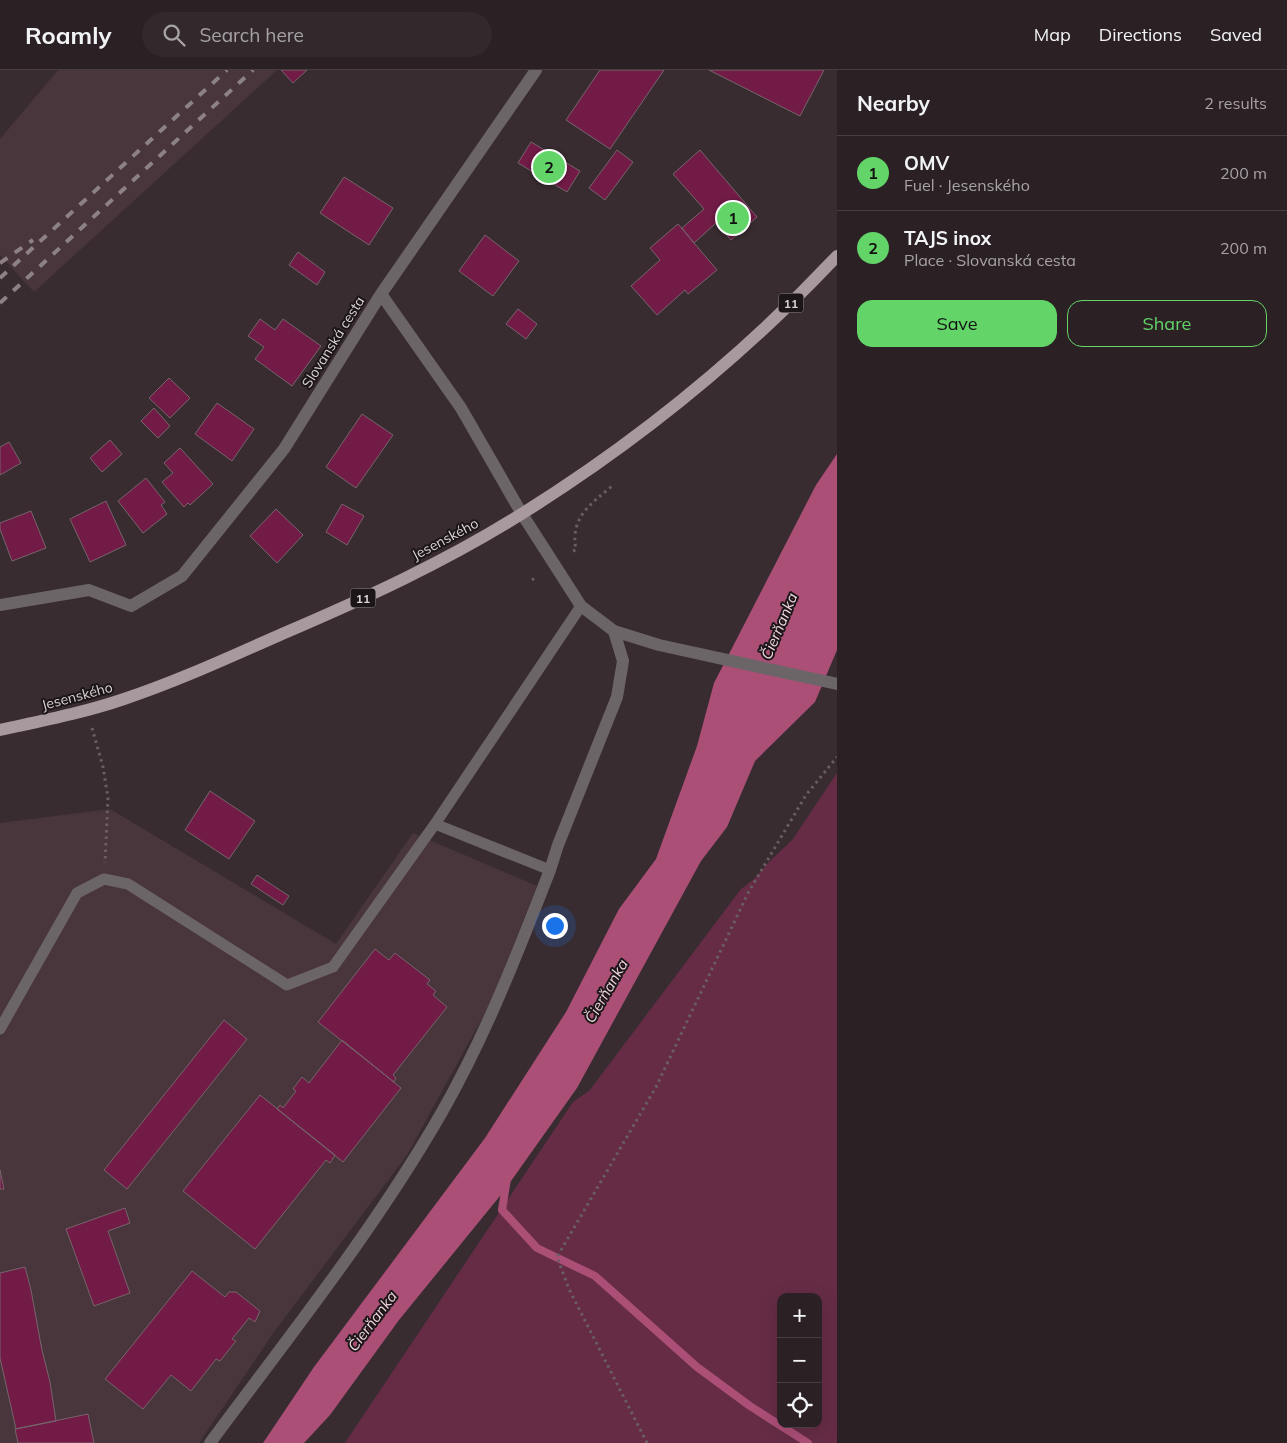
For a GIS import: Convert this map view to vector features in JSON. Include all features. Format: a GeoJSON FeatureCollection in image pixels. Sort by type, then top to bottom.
{"type":"FeatureCollection","features":[{"type":"Feature","properties":{"kind":"main road","name":"Jesenského"},"geometry":{"type":"LineString","coordinates":[[0,730],[60,717],[124,699],[199,670],[323,617],[392,585],[463,548],[522,514],[598,463],[707,379],[805,290],[837,256]]}},
{"type":"Feature","properties":{"kind":"street","name":"Slovanská cesta"},"geometry":{"type":"LineString","coordinates":[[0,605],[89,590],[131,606],[182,576],[284,449],[381,294],[536,70]]}},
{"type":"Feature","properties":{"kind":"street"},"geometry":{"type":"LineString","coordinates":[[381,294],[461,408],[522,514],[581,606],[614,631],[659,645],[835,684]]}},
{"type":"Feature","properties":{"kind":"street"},"geometry":{"type":"LineString","coordinates":[[210,1443],[321,1294],[402,1179],[443,1110],[489,1021],[617,697],[623,661],[614,631]]}},
{"type":"Feature","properties":{"kind":"lane"},"geometry":{"type":"LineString","coordinates":[[0,1029],[76,893],[104,879],[128,884],[287,985],[333,967],[435,824],[581,606]]}},
{"type":"Feature","properties":{"kind":"lane"},"geometry":{"type":"LineString","coordinates":[[435,824],[550,870]]}},
{"type":"Feature","properties":{"kind":"path"},"geometry":{"type":"LineString","coordinates":[[573,551],[576,550],[574,540],[582,512],[612,486]]}},
{"type":"Feature","properties":{"kind":"path"},"geometry":{"type":"LineString","coordinates":[[92,728],[108,798],[104,879]]}},
{"type":"Feature","properties":{"kind":"path"},"geometry":{"type":"LineString","coordinates":[[647,1443],[569,1290],[557,1257],[656,1087],[748,893],[806,795],[837,757]]}},
{"type":"Feature","properties":{"kind":"shaded area"},"geometry":{"type":"Polygon","coordinates":[[[58,70],[277,70],[34,292],[0,255],[0,139],[58,70]]]}},
{"type":"Feature","properties":{"kind":"shaded area"},"geometry":{"type":"Polygon","coordinates":[[[837,773],[837,1443],[345,1443],[573,1102],[590,1090],[741,889],[753,880],[793,839],[837,773]]]}},
{"type":"Feature","properties":{"kind":"shaded area"},"geometry":{"type":"Polygon","coordinates":[[[110,809],[336,944],[413,833],[537,886],[491,1002],[407,1155],[274,1332],[199,1443],[0,1443],[0,823],[110,809]]]}},
{"type":"Feature","properties":{"kind":"water","name":"Čierňanka"},"geometry":{"type":"Polygon","coordinates":[[[837,454],[837,650],[815,702],[755,761],[727,827],[701,861],[577,1088],[504,1191],[399,1320],[330,1415],[304,1443],[263,1443],[314,1367],[485,1138],[566,1012],[619,909],[656,859],[697,746],[714,683],[816,485],[837,454]]]}},
{"type":"Feature","properties":{"kind":"building"},"geometry":{"type":"Polygon","coordinates":[[[281,70],[307,70],[293,83],[281,70]]]}},
{"type":"Feature","properties":{"kind":"building"},"geometry":{"type":"Polygon","coordinates":[[[600,70],[664,70],[610,149],[566,120],[600,70]]]}},
{"type":"Feature","properties":{"kind":"building"},"geometry":{"type":"Polygon","coordinates":[[[709,70],[824,70],[800,116],[709,70]]]}},
{"type":"Feature","properties":{"kind":"building"},"geometry":{"type":"Polygon","coordinates":[[[531,142],[580,171],[567,192],[518,163],[531,142]]]}},
{"type":"Feature","properties":{"kind":"building"},"geometry":{"type":"Polygon","coordinates":[[[617,150],[633,162],[605,200],[589,188],[617,150]]]}},
{"type":"Feature","properties":{"kind":"building"},"geometry":{"type":"Polygon","coordinates":[[[700,150],[757,217],[731,240],[716,223],[694,243],[682,228],[704,209],[673,174],[700,150]]]}},
{"type":"Feature","properties":{"kind":"building"},"geometry":{"type":"Polygon","coordinates":[[[344,177],[393,208],[369,245],[320,213],[344,177]]]}},
{"type":"Feature","properties":{"kind":"building"},"geometry":{"type":"Polygon","coordinates":[[[678,224],[717,270],[688,294],[685,290],[657,315],[631,286],[660,260],[650,248],[678,224]]]}},
{"type":"Feature","properties":{"kind":"building"},"geometry":{"type":"Polygon","coordinates":[[[485,235],[519,261],[493,296],[459,271],[485,235]]]}},
{"type":"Feature","properties":{"kind":"building"},"geometry":{"type":"Polygon","coordinates":[[[298,252],[325,272],[317,285],[289,265],[298,252]]]}},
{"type":"Feature","properties":{"kind":"building"},"geometry":{"type":"Polygon","coordinates":[[[518,309],[537,324],[526,339],[506,324],[518,309]]]}},
{"type":"Feature","properties":{"kind":"building"},"geometry":{"type":"Polygon","coordinates":[[[260,319],[275,330],[283,319],[321,346],[292,386],[255,359],[264,347],[248,336],[260,319]]]}},
{"type":"Feature","properties":{"kind":"building"},"geometry":{"type":"Polygon","coordinates":[[[169,378],[190,398],[170,418],[149,398],[169,378]]]}},
{"type":"Feature","properties":{"kind":"building"},"geometry":{"type":"Polygon","coordinates":[[[217,403],[254,429],[232,461],[195,434],[217,403]]]}},
{"type":"Feature","properties":{"kind":"building"},"geometry":{"type":"Polygon","coordinates":[[[154,408],[170,426],[158,438],[141,421],[154,408]]]}},
{"type":"Feature","properties":{"kind":"building"},"geometry":{"type":"Polygon","coordinates":[[[362,414],[393,435],[356,488],[326,467],[362,414]]]}},
{"type":"Feature","properties":{"kind":"building"},"geometry":{"type":"Polygon","coordinates":[[[110,440],[122,454],[102,472],[90,458],[110,440]]]}},
{"type":"Feature","properties":{"kind":"building"},"geometry":{"type":"Polygon","coordinates":[[[9,442],[21,463],[0,475],[0,447],[9,442]]]}},
{"type":"Feature","properties":{"kind":"building"},"geometry":{"type":"Polygon","coordinates":[[[180,448],[213,484],[190,505],[188,503],[184,507],[162,482],[173,473],[164,463],[180,448]]]}},
{"type":"Feature","properties":{"kind":"building"},"geometry":{"type":"Polygon","coordinates":[[[146,478],[165,502],[161,505],[167,514],[143,533],[118,501],[146,478]]]}},
{"type":"Feature","properties":{"kind":"building"},"geometry":{"type":"Polygon","coordinates":[[[106,501],[126,545],[90,562],[70,519],[106,501]]]}},
{"type":"Feature","properties":{"kind":"building"},"geometry":{"type":"Polygon","coordinates":[[[342,504],[364,516],[347,545],[326,532],[342,504]]]}},
{"type":"Feature","properties":{"kind":"building"},"geometry":{"type":"Polygon","coordinates":[[[276,509],[303,535],[277,563],[250,536],[276,509]]]}},
{"type":"Feature","properties":{"kind":"building"},"geometry":{"type":"Polygon","coordinates":[[[31,511],[46,548],[12,561],[0,529],[0,523],[31,511]]]}},
{"type":"Feature","properties":{"kind":"building"},"geometry":{"type":"Polygon","coordinates":[[[210,791],[255,821],[229,859],[185,830],[210,791]]]}},
{"type":"Feature","properties":{"kind":"building"},"geometry":{"type":"Polygon","coordinates":[[[257,875],[289,896],[283,905],[251,884],[257,875]]]}},
{"type":"Feature","properties":{"kind":"building"},"geometry":{"type":"Polygon","coordinates":[[[375,949],[389,960],[395,953],[430,980],[427,984],[436,991],[433,995],[447,1007],[393,1075],[396,1078],[394,1082],[318,1022],[375,949]]]}},
{"type":"Feature","properties":{"kind":"building"},"geometry":{"type":"Polygon","coordinates":[[[224,1020],[247,1039],[127,1189],[104,1170],[224,1020]]]}},
{"type":"Feature","properties":{"kind":"building"},"geometry":{"type":"Polygon","coordinates":[[[342,1040],[401,1088],[343,1162],[277,1109],[280,1105],[283,1108],[296,1091],[293,1089],[302,1077],[309,1083],[342,1040]]]}},
{"type":"Feature","properties":{"kind":"building"},"geometry":{"type":"Polygon","coordinates":[[[260,1095],[335,1155],[330,1163],[326,1160],[255,1249],[183,1191],[260,1095]]]}},
{"type":"Feature","properties":{"kind":"building"},"geometry":{"type":"Polygon","coordinates":[[[0,1170],[4,1189],[0,1189],[0,1170]]]}},
{"type":"Feature","properties":{"kind":"building"},"geometry":{"type":"Polygon","coordinates":[[[125,1208],[130,1223],[108,1231],[130,1293],[94,1306],[66,1229],[125,1208]]]}},
{"type":"Feature","properties":{"kind":"building"},"geometry":{"type":"Polygon","coordinates":[[[25,1267],[50,1382],[56,1421],[16,1429],[0,1358],[0,1273],[25,1267]]]}},
{"type":"Feature","properties":{"kind":"building"},"geometry":{"type":"Polygon","coordinates":[[[192,1271],[225,1297],[229,1292],[236,1292],[260,1311],[255,1322],[249,1318],[232,1339],[236,1341],[220,1361],[216,1359],[191,1391],[171,1375],[143,1409],[105,1379],[192,1271]]]}},
{"type":"Feature","properties":{"kind":"building"},"geometry":{"type":"Polygon","coordinates":[[[88,1414],[94,1443],[18,1443],[15,1429],[88,1414]]]}},
{"type":"Feature","properties":{"kind":"waterway"},"geometry":{"type":"LineString","coordinates":[[507,1179],[502,1210],[537,1248],[595,1276],[697,1367],[750,1406],[808,1443]]}},
{"type":"Feature","properties":{"kind":"railway"},"geometry":{"type":"LineString","coordinates":[[0,278],[227,70]]}},
{"type":"Feature","properties":{"kind":"railway"},"geometry":{"type":"LineString","coordinates":[[0,303],[253,70]]}},
{"type":"Feature","properties":{"kind":"railway"},"geometry":{"type":"LineString","coordinates":[[0,263],[33,240]]}},
{"type":"Feature","properties":{"kind":"place","name":"TAJS inox"},"geometry":{"type":"Point","coordinates":[549,167]}},
{"type":"Feature","properties":{"kind":"place","name":"OMV"},"geometry":{"type":"Point","coordinates":[733,218]}}]}
